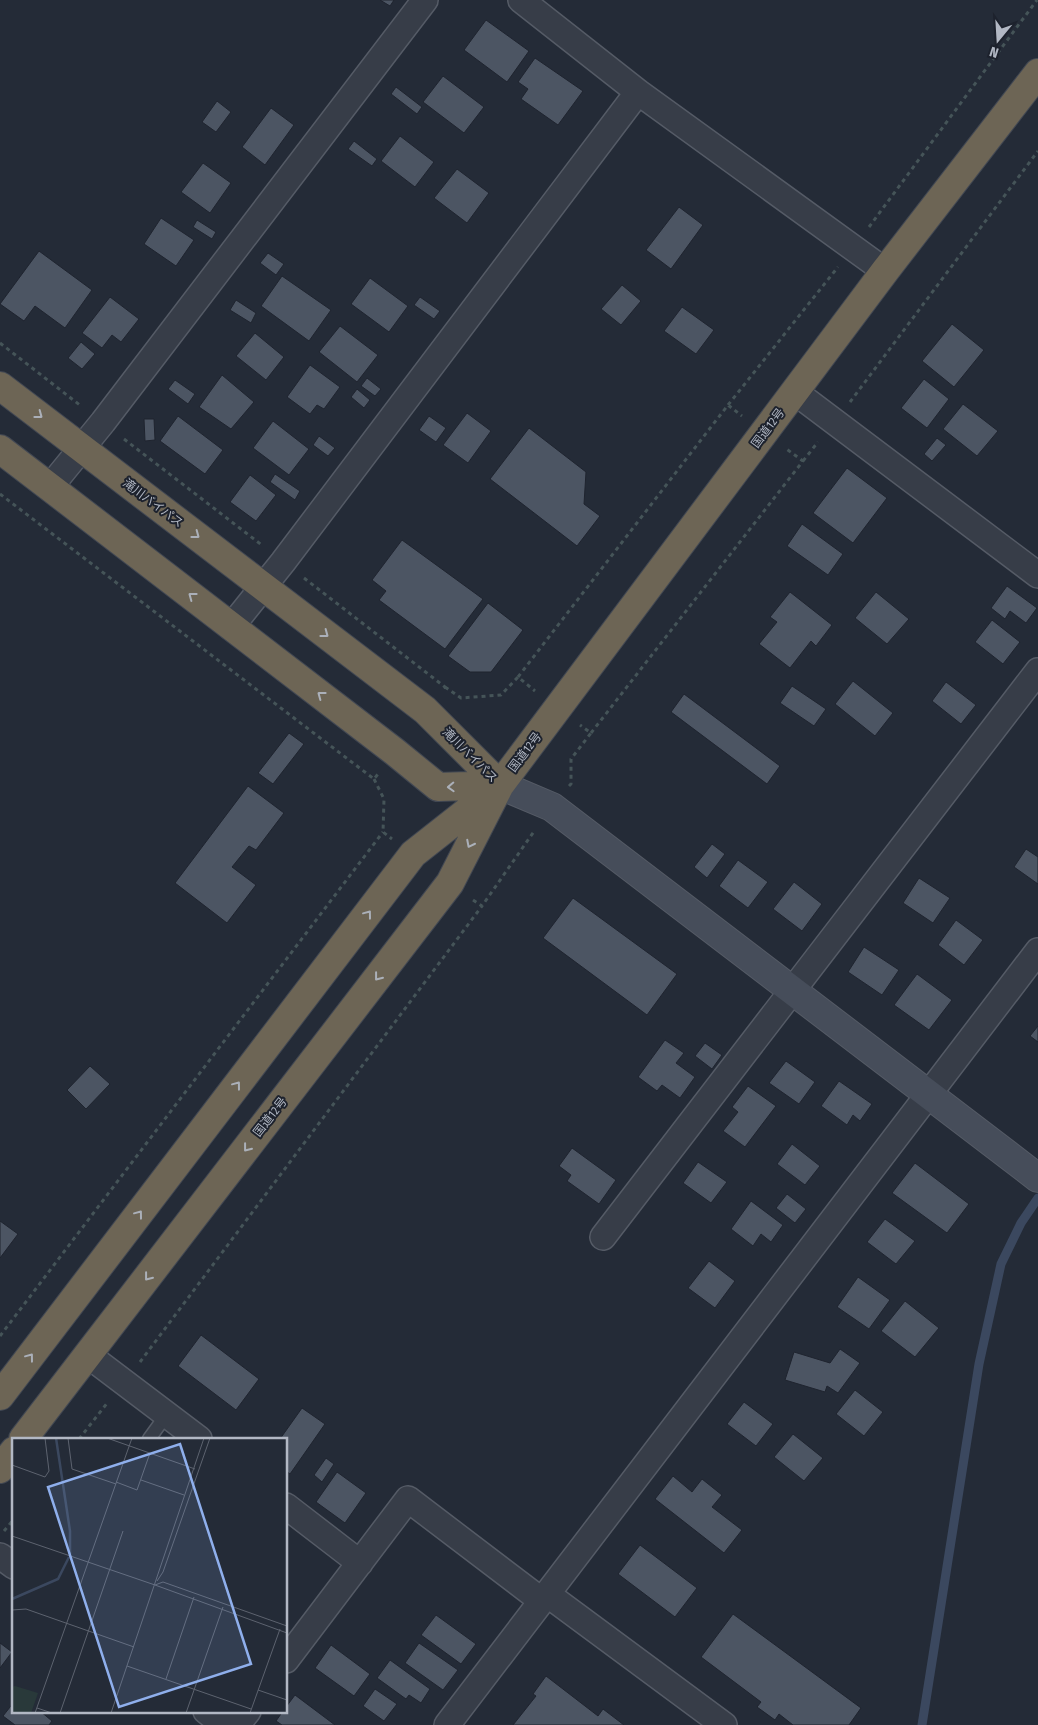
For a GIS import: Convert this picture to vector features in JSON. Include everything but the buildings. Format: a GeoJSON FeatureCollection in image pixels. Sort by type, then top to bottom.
{"type":"FeatureCollection","features":[{"type":"Feature","properties":{"kind":"highway","name":"国道12号"},"geometry":{"type":"LineString","coordinates":[[24,1438],[450,883],[500,785],[885,271],[1038,73]]}},
{"type":"Feature","properties":{"kind":"highway","name":"滝川バイパス"},"geometry":{"type":"LineString","coordinates":[[0,386],[425,710],[500,785]]}},
{"type":"Feature","properties":{"kind":"highway","name":"滝川バイパス"},"geometry":{"type":"LineString","coordinates":[[0,450],[395,752],[438,787],[500,785]]}},
{"type":"Feature","properties":{"kind":"highway","name":"国道12号"},"geometry":{"type":"LineString","coordinates":[[0,1396],[413,854],[500,785]]}},
{"type":"Feature","properties":{"kind":"highway"},"geometry":{"type":"LineString","coordinates":[[0,1469],[12,1454]]}},
{"type":"Feature","properties":{"kind":"street"},"geometry":{"type":"LineString","coordinates":[[50,487],[102,422],[424,0]]}},
{"type":"Feature","properties":{"kind":"street"},"geometry":{"type":"LineString","coordinates":[[521,0],[638,92],[885,271]]}},
{"type":"Feature","properties":{"kind":"street"},"geometry":{"type":"LineString","coordinates":[[231,626],[283,562],[638,92]]}},
{"type":"Feature","properties":{"kind":"street"},"geometry":{"type":"LineString","coordinates":[[794,392],[1038,575]]}},
{"type":"Feature","properties":{"kind":"street"},"geometry":{"type":"LineString","coordinates":[[603,1237],[1038,671]]}},
{"type":"Feature","properties":{"kind":"street"},"geometry":{"type":"LineString","coordinates":[[500,785],[552,807],[1038,1178]]}},
{"type":"Feature","properties":{"kind":"street"},"geometry":{"type":"LineString","coordinates":[[447,1725],[1038,951]]}},
{"type":"Feature","properties":{"kind":"street"},"geometry":{"type":"LineString","coordinates":[[88,1355],[198,1438]]}},
{"type":"Feature","properties":{"kind":"street"},"geometry":{"type":"LineString","coordinates":[[288,1657],[408,1499],[724,1725]]}},
{"type":"Feature","properties":{"kind":"street"},"geometry":{"type":"LineString","coordinates":[[288,1508],[360,1563]]}},
{"type":"Feature","properties":{"kind":"street"},"geometry":{"type":"LineString","coordinates":[[0,1556],[12,1565]]}},
{"type":"Feature","properties":{"kind":"street"},"geometry":{"type":"LineString","coordinates":[[207,1712],[224,1725]]}},
{"type":"Feature","properties":{"kind":"street"},"geometry":{"type":"LineString","coordinates":[[237,1725],[247,1712]]}},
{"type":"Feature","properties":{"kind":"lane"},"geometry":{"type":"LineString","coordinates":[[151,1438],[167,1414]]}},
{"type":"Feature","properties":{"kind":"path"},"geometry":{"type":"LineString","coordinates":[[728,405],[854,248],[1037,0]]}},
{"type":"Feature","properties":{"kind":"path"},"geometry":{"type":"LineString","coordinates":[[803,461],[834,423],[1038,151]]}},
{"type":"Feature","properties":{"kind":"path"},"geometry":{"type":"LineString","coordinates":[[0,343],[445,687],[425,710]]}},
{"type":"Feature","properties":{"kind":"path"},"geometry":{"type":"LineString","coordinates":[[0,1336],[383,832]]}},
{"type":"Feature","properties":{"kind":"path"},"geometry":{"type":"LineString","coordinates":[[80,1438],[482,906]]}},
{"type":"Feature","properties":{"kind":"path"},"geometry":{"type":"LineString","coordinates":[[0,1536],[12,1521]]}},
{"type":"Feature","properties":{"kind":"waterway"},"geometry":{"type":"LineString","coordinates":[[922,1725],[979,1364],[1001,1264],[1021,1223],[1038,1198]]}}]}
